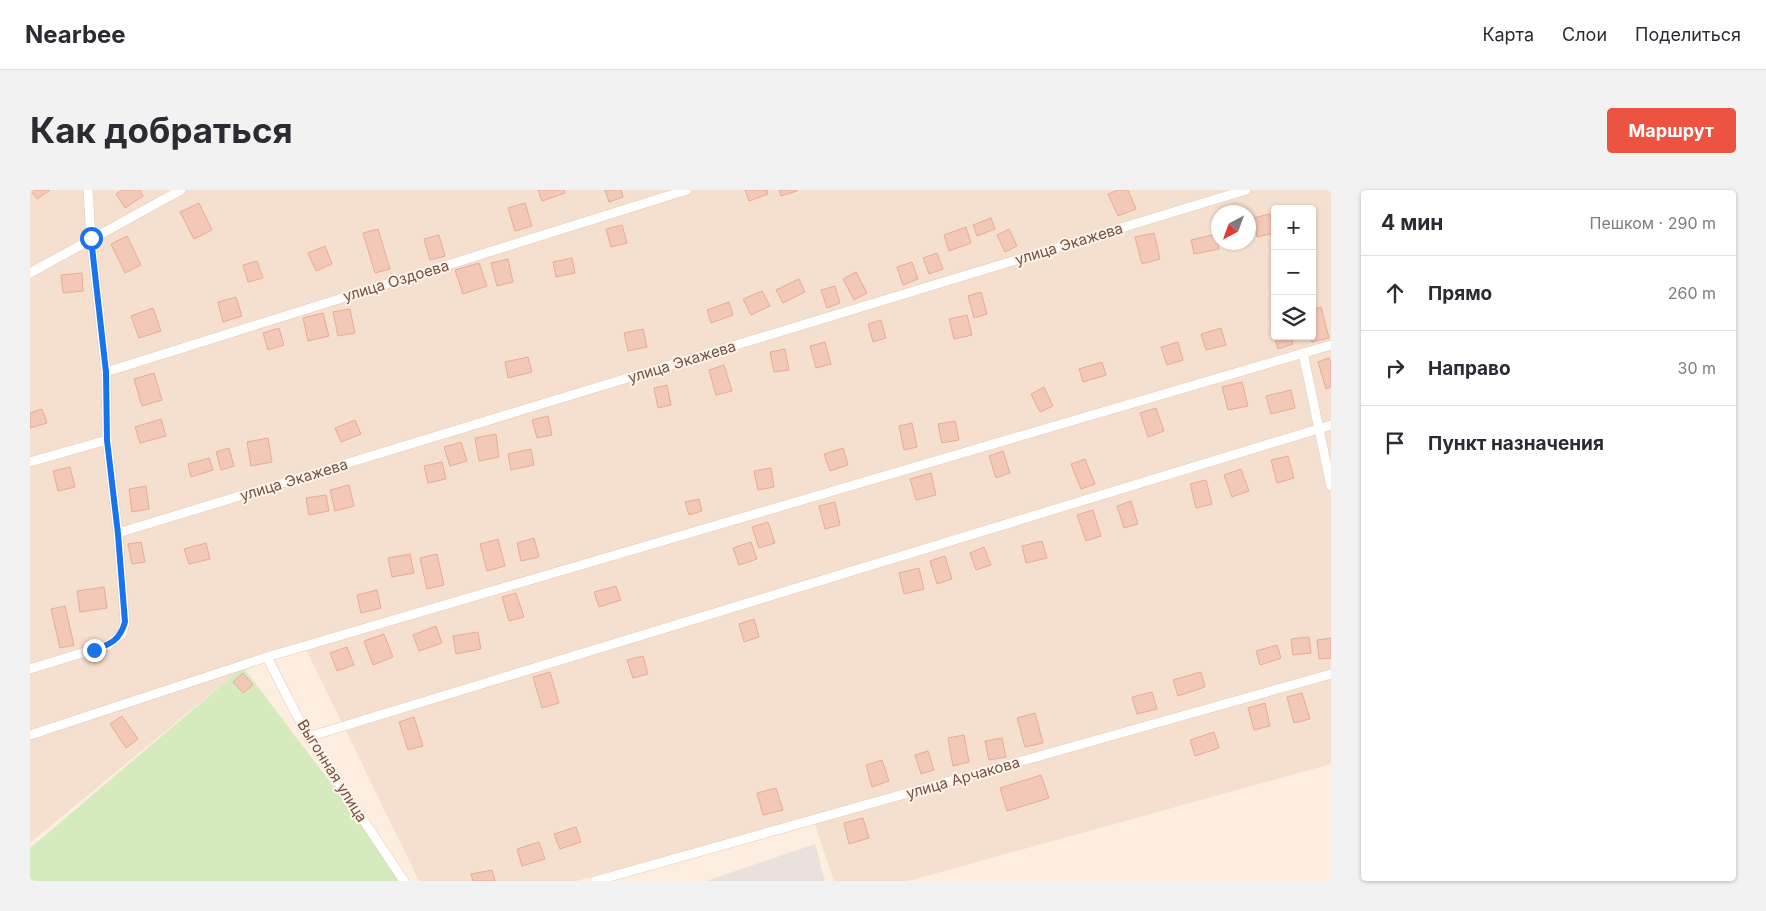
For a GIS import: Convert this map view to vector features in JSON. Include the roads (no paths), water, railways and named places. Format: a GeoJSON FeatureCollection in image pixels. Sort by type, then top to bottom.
{"type":"FeatureCollection","features":[{"type":"Feature","properties":{"kind":"street"},"geometry":{"type":"LineString","coordinates":[[30,669],[108,645],[122,634],[125,622],[118,534],[107,440],[106,372],[91,238],[88,190]]}},
{"type":"Feature","properties":{"kind":"street"},"geometry":{"type":"LineString","coordinates":[[30,273],[181,190]]}},
{"type":"Feature","properties":{"kind":"street","name":"улица Оздоева"},"geometry":{"type":"LineString","coordinates":[[106,372],[687,190]]}},
{"type":"Feature","properties":{"kind":"street","name":"улица Экажева"},"geometry":{"type":"LineString","coordinates":[[118,534],[1246,190]]}},
{"type":"Feature","properties":{"kind":"street"},"geometry":{"type":"LineString","coordinates":[[30,735],[267,657],[1331,345]]}},
{"type":"Feature","properties":{"kind":"street"},"geometry":{"type":"LineString","coordinates":[[1303,353],[1331,486]]}},
{"type":"Feature","properties":{"kind":"street"},"geometry":{"type":"LineString","coordinates":[[308,737],[1331,426]]}},
{"type":"Feature","properties":{"kind":"street"},"geometry":{"type":"LineString","coordinates":[[30,462],[107,440]]}},
{"type":"Feature","properties":{"kind":"street","name":"Выгонная улица"},"geometry":{"type":"LineString","coordinates":[[267,657],[308,737],[404,881]]}},
{"type":"Feature","properties":{"kind":"street","name":"улица Арчакова"},"geometry":{"type":"LineString","coordinates":[[595,881],[1331,674]]}}]}
